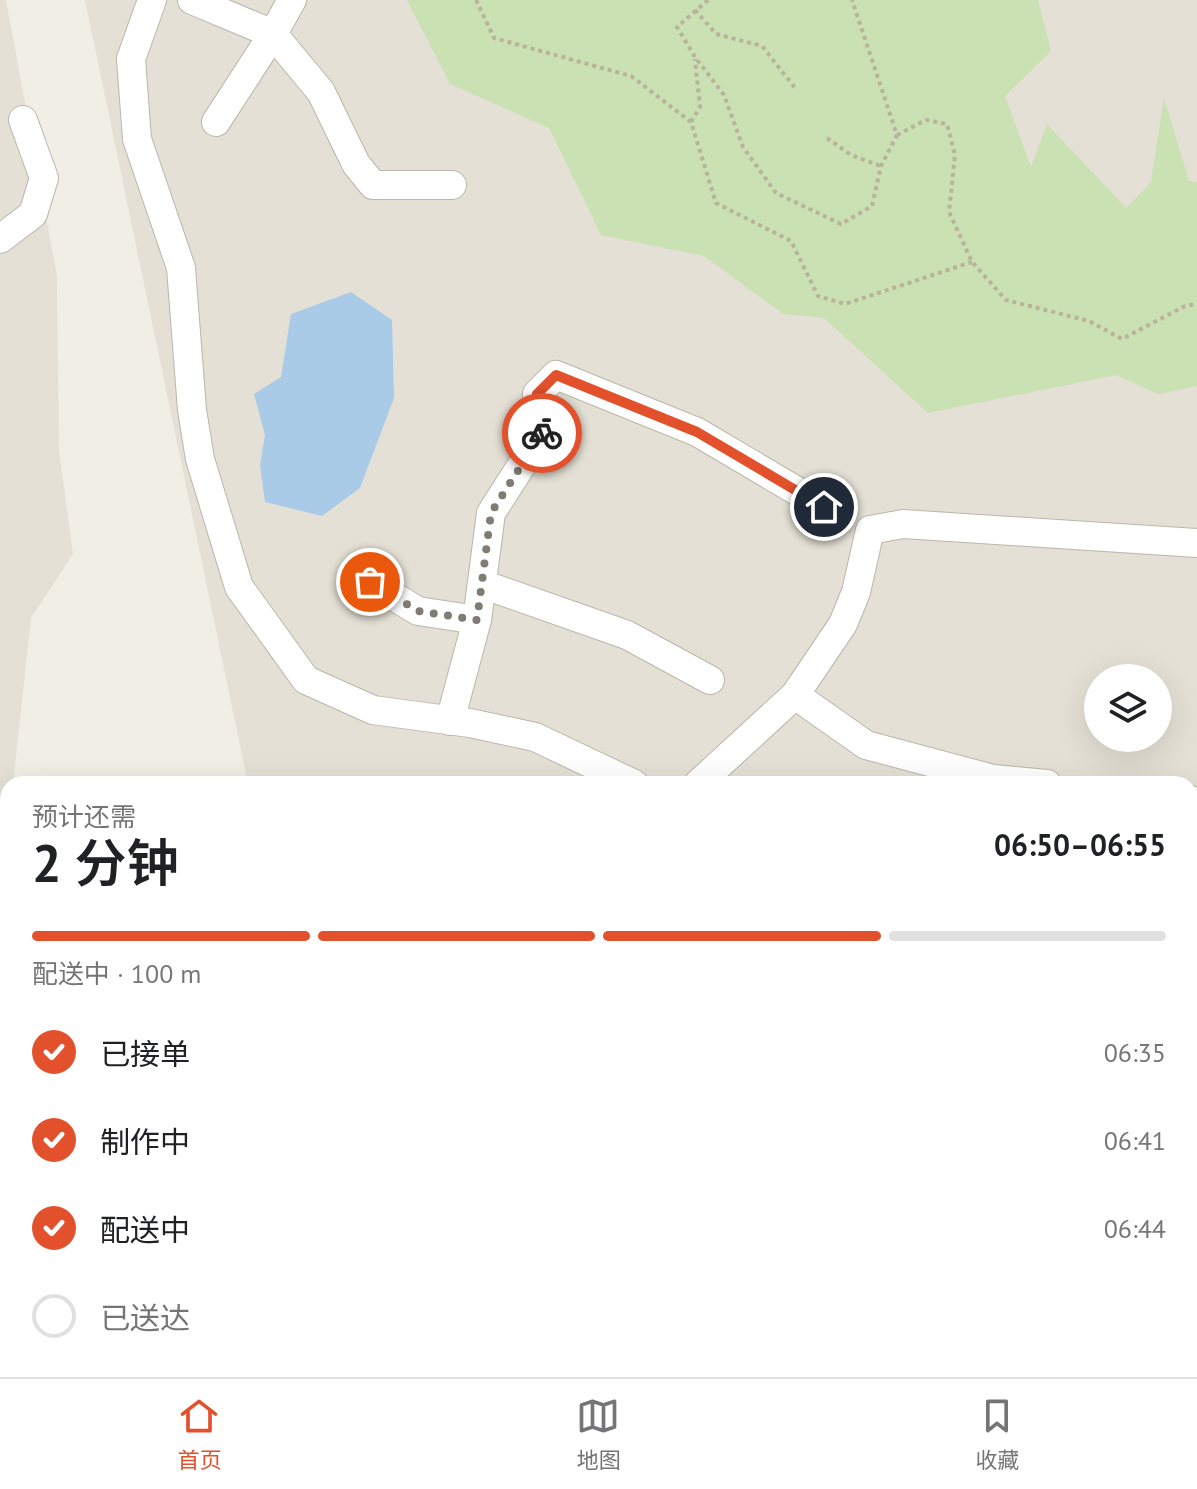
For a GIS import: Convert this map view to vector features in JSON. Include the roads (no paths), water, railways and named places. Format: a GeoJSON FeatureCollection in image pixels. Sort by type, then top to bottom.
{"type":"FeatureCollection","features":[{"type":"Feature","properties":{"kind":"street"},"geometry":{"type":"LineString","coordinates":[[152,0],[131,59],[137,139],[181,268],[192,410],[200,459],[239,587],[306,680],[373,710],[535,737],[617,776]]}},
{"type":"Feature","properties":{"kind":"street"},"geometry":{"type":"LineString","coordinates":[[192,0],[273,34],[321,92],[356,164],[373,185],[452,185]]}},
{"type":"Feature","properties":{"kind":"street"},"geometry":{"type":"LineString","coordinates":[[216,122],[292,0]]}},
{"type":"Feature","properties":{"kind":"street"},"geometry":{"type":"LineString","coordinates":[[0,239],[33,214],[44,178],[23,120]]}},
{"type":"Feature","properties":{"kind":"street"},"geometry":{"type":"LineString","coordinates":[[450,721],[477,620],[491,513],[543,432],[537,394],[556,375],[697,432],[824,507]]}},
{"type":"Feature","properties":{"kind":"street"},"geometry":{"type":"LineString","coordinates":[[707,776],[795,695],[843,624],[856,592],[870,530],[903,524],[1197,543]]}},
{"type":"Feature","properties":{"kind":"street"},"geometry":{"type":"LineString","coordinates":[[370,582],[418,611],[477,620]]}},
{"type":"Feature","properties":{"kind":"street"},"geometry":{"type":"LineString","coordinates":[[482,584],[627,635],[710,680]]}},
{"type":"Feature","properties":{"kind":"street"},"geometry":{"type":"LineString","coordinates":[[795,695],[866,745],[982,776]]}},
{"type":"Feature","properties":{"kind":"water"},"geometry":{"type":"Polygon","coordinates":[[[351,292],[392,320],[394,398],[360,488],[322,516],[265,502],[260,465],[265,435],[254,394],[281,377],[291,314],[351,292]]]}}]}
